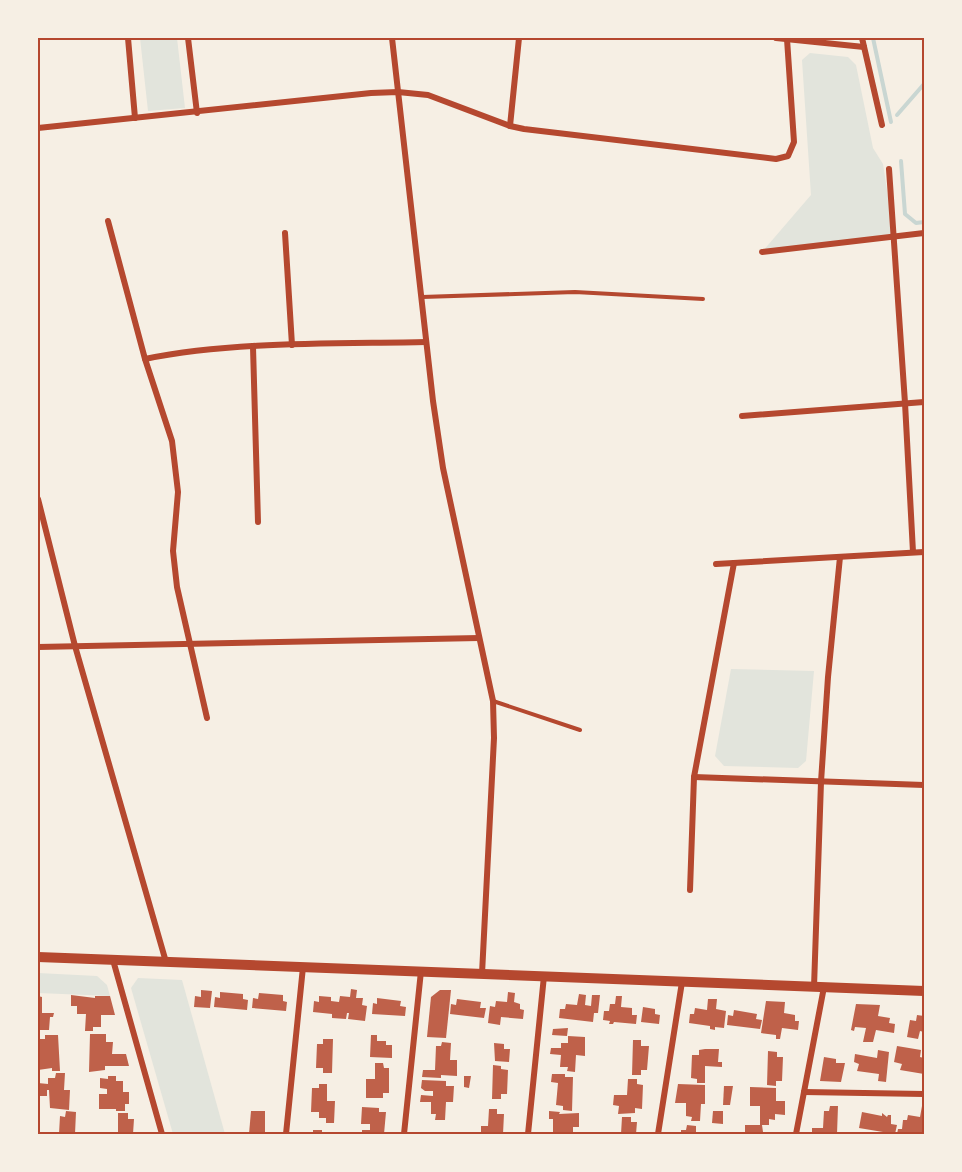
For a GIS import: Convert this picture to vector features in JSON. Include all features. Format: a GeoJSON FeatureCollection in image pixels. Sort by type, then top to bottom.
{"type":"FeatureCollection","features":[{"type":"Feature","properties":{"kind":"main road"},"geometry":{"type":"LineString","coordinates":[[38,957],[924,991]]}},
{"type":"Feature","properties":{"kind":"street"},"geometry":{"type":"LineString","coordinates":[[128,38],[135,118]]}},
{"type":"Feature","properties":{"kind":"street"},"geometry":{"type":"LineString","coordinates":[[188,38],[197,113]]}},
{"type":"Feature","properties":{"kind":"street"},"geometry":{"type":"LineString","coordinates":[[392,38],[426,342],[443,468],[493,701],[494,738],[482,974]]}},
{"type":"Feature","properties":{"kind":"street"},"geometry":{"type":"LineString","coordinates":[[510,126],[519,38]]}},
{"type":"Feature","properties":{"kind":"street"},"geometry":{"type":"LineString","coordinates":[[776,38],[864,47]]}},
{"type":"Feature","properties":{"kind":"street"},"geometry":{"type":"LineString","coordinates":[[862,38],[882,125]]}},
{"type":"Feature","properties":{"kind":"street"},"geometry":{"type":"LineString","coordinates":[[38,128],[398,92],[428,95],[510,126],[524,129],[776,159],[788,156],[794,142],[787,39]]}},
{"type":"Feature","properties":{"kind":"street"},"geometry":{"type":"LineString","coordinates":[[889,169],[913,552]]}},
{"type":"Feature","properties":{"kind":"street"},"geometry":{"type":"LineString","coordinates":[[108,221],[146,359],[172,441],[178,492],[173,551],[177,587],[207,718]]}},
{"type":"Feature","properties":{"kind":"street"},"geometry":{"type":"LineString","coordinates":[[285,233],[292,345]]}},
{"type":"Feature","properties":{"kind":"street"},"geometry":{"type":"LineString","coordinates":[[762,252],[924,233]]}},
{"type":"Feature","properties":{"kind":"street"},"geometry":{"type":"LineString","coordinates":[[146,359],[253,347],[426,342]]}},
{"type":"Feature","properties":{"kind":"street"},"geometry":{"type":"LineString","coordinates":[[253,347],[258,522]]}},
{"type":"Feature","properties":{"kind":"street"},"geometry":{"type":"LineString","coordinates":[[742,416],[924,402]]}},
{"type":"Feature","properties":{"kind":"street"},"geometry":{"type":"LineString","coordinates":[[38,499],[75,646],[166,962]]}},
{"type":"Feature","properties":{"kind":"street"},"geometry":{"type":"LineString","coordinates":[[716,564],[924,552]]}},
{"type":"Feature","properties":{"kind":"street"},"geometry":{"type":"LineString","coordinates":[[796,1134],[819,987],[821,782],[828,677],[840,557]]}},
{"type":"Feature","properties":{"kind":"street"},"geometry":{"type":"LineString","coordinates":[[690,890],[694,777],[735,563]]}},
{"type":"Feature","properties":{"kind":"street"},"geometry":{"type":"LineString","coordinates":[[38,647],[479,638]]}},
{"type":"Feature","properties":{"kind":"street"},"geometry":{"type":"LineString","coordinates":[[694,777],[924,786]]}},
{"type":"Feature","properties":{"kind":"street"},"geometry":{"type":"LineString","coordinates":[[112,960],[162,1134]]}},
{"type":"Feature","properties":{"kind":"street"},"geometry":{"type":"LineString","coordinates":[[286,1134],[303,967]]}},
{"type":"Feature","properties":{"kind":"street"},"geometry":{"type":"LineString","coordinates":[[404,1134],[421,971]]}},
{"type":"Feature","properties":{"kind":"street"},"geometry":{"type":"LineString","coordinates":[[528,1134],[544,976]]}},
{"type":"Feature","properties":{"kind":"street"},"geometry":{"type":"LineString","coordinates":[[658,1134],[682,982]]}},
{"type":"Feature","properties":{"kind":"street"},"geometry":{"type":"LineString","coordinates":[[804,1092],[924,1094]]}},
{"type":"Feature","properties":{"kind":"lane"},"geometry":{"type":"LineString","coordinates":[[422,297],[575,292],[703,299]]}},
{"type":"Feature","properties":{"kind":"lane"},"geometry":{"type":"LineString","coordinates":[[493,701],[580,730]]}},
{"type":"Feature","properties":{"kind":"shaded area"},"geometry":{"type":"Polygon","coordinates":[[[140,38],[177,38],[185,108],[148,111],[140,38]]]}},
{"type":"Feature","properties":{"kind":"shaded area"},"geometry":{"type":"Polygon","coordinates":[[[810,53],[848,57],[856,65],[873,148],[883,164],[894,235],[762,252],[811,195],[802,60],[810,53]]]}},
{"type":"Feature","properties":{"kind":"shaded area"},"geometry":{"type":"Polygon","coordinates":[[[731,669],[814,671],[806,761],[798,768],[724,766],[715,756],[731,669]]]}},
{"type":"Feature","properties":{"kind":"shaded area"},"geometry":{"type":"Polygon","coordinates":[[[38,973],[97,976],[107,985],[110,996],[38,993],[38,973]]]}},
{"type":"Feature","properties":{"kind":"shaded area"},"geometry":{"type":"Polygon","coordinates":[[[138,978],[182,980],[225,1134],[173,1134],[131,988],[138,978]]]}},
{"type":"Feature","properties":{"kind":"building"},"geometry":{"type":"Polygon","coordinates":[[[351,989],[357,990],[356,998],[363,998],[362,1005],[367,1006],[365,1021],[348,1019],[349,1013],[346,1019],[332,1018],[332,1014],[313,1012],[314,1001],[319,1002],[319,996],[331,997],[331,1001],[339,1002],[340,996],[350,997],[351,989]]]}},
{"type":"Feature","properties":{"kind":"building"},"geometry":{"type":"Polygon","coordinates":[[[201,990],[212,991],[210,1008],[194,1007],[195,996],[201,997],[201,990]]]}},
{"type":"Feature","properties":{"kind":"building"},"geometry":{"type":"Polygon","coordinates":[[[440,990],[451,990],[446,1038],[427,1037],[431,997],[440,990]]]}},
{"type":"Feature","properties":{"kind":"building"},"geometry":{"type":"Polygon","coordinates":[[[220,992],[243,994],[243,999],[248,1000],[247,1010],[214,1007],[215,997],[220,998],[220,992]]]}},
{"type":"Feature","properties":{"kind":"building"},"geometry":{"type":"Polygon","coordinates":[[[508,992],[515,993],[514,1002],[520,1004],[520,1009],[524,1010],[523,1019],[501,1017],[500,1025],[488,1023],[490,1006],[495,1007],[496,1001],[507,1002],[508,992]]]}},
{"type":"Feature","properties":{"kind":"building"},"geometry":{"type":"Polygon","coordinates":[[[259,993],[283,995],[283,1001],[287,1002],[286,1011],[252,1008],[253,998],[258,999],[259,993]]]}},
{"type":"Feature","properties":{"kind":"building"},"geometry":{"type":"Polygon","coordinates":[[[579,994],[586,995],[585,1005],[591,1006],[592,995],[600,995],[598,1013],[594,1013],[593,1022],[559,1018],[560,1009],[565,1009],[566,1004],[577,1005],[579,994]]]}},
{"type":"Feature","properties":{"kind":"building"},"geometry":{"type":"Polygon","coordinates":[[[71,995],[95,998],[95,996],[110,996],[115,1015],[101,1015],[101,1027],[93,1027],[93,1031],[85,1031],[86,1014],[77,1014],[77,1006],[71,1006],[71,995]]]}},
{"type":"Feature","properties":{"kind":"building"},"geometry":{"type":"Polygon","coordinates":[[[38,996],[42,997],[42,1013],[54,1013],[53,1017],[50,1017],[49,1030],[38,1030],[38,996]]]}},
{"type":"Feature","properties":{"kind":"building"},"geometry":{"type":"Polygon","coordinates":[[[616,996],[622,996],[621,1007],[632,1008],[632,1015],[637,1015],[636,1024],[614,1022],[609,1024],[610,1021],[603,1020],[604,1011],[609,1011],[610,1004],[615,1004],[616,996]]]}},
{"type":"Feature","properties":{"kind":"building"},"geometry":{"type":"Polygon","coordinates":[[[377,998],[401,1001],[400,1006],[406,1007],[405,1016],[372,1014],[373,1003],[377,1004],[377,998]]]}},
{"type":"Feature","properties":{"kind":"building"},"geometry":{"type":"Polygon","coordinates":[[[457,999],[481,1002],[480,1008],[486,1008],[484,1018],[450,1014],[451,1004],[456,1005],[457,999]]]}},
{"type":"Feature","properties":{"kind":"building"},"geometry":{"type":"Polygon","coordinates":[[[708,999],[717,999],[716,1009],[726,1011],[724,1028],[715,1027],[715,1030],[710,1029],[710,1026],[689,1023],[690,1014],[694,1014],[695,1008],[707,1010],[708,999]]]}},
{"type":"Feature","properties":{"kind":"building"},"geometry":{"type":"Polygon","coordinates":[[[766,1001],[785,1002],[784,1013],[795,1015],[795,1021],[799,1021],[798,1030],[782,1028],[780,1039],[776,1039],[776,1035],[761,1033],[766,1001]]]}},
{"type":"Feature","properties":{"kind":"building"},"geometry":{"type":"Polygon","coordinates":[[[856,1004],[880,1005],[878,1016],[890,1018],[889,1023],[895,1024],[894,1033],[876,1030],[873,1042],[863,1042],[866,1028],[855,1027],[854,1031],[851,1030],[856,1004]]]}},
{"type":"Feature","properties":{"kind":"building"},"geometry":{"type":"Polygon","coordinates":[[[643,1007],[655,1009],[655,1014],[660,1015],[659,1024],[641,1022],[643,1007]]]}},
{"type":"Feature","properties":{"kind":"building"},"geometry":{"type":"Polygon","coordinates":[[[734,1010],[757,1014],[756,1019],[762,1020],[760,1029],[727,1025],[728,1015],[733,1016],[734,1010]]]}},
{"type":"Feature","properties":{"kind":"building"},"geometry":{"type":"Polygon","coordinates":[[[917,1015],[924,1016],[924,1032],[920,1031],[918,1039],[907,1037],[910,1020],[916,1021],[917,1015]]]}},
{"type":"Feature","properties":{"kind":"building"},"geometry":{"type":"Polygon","coordinates":[[[568,1028],[567,1036],[552,1035],[553,1029],[568,1028]]]}},
{"type":"Feature","properties":{"kind":"building"},"geometry":{"type":"Polygon","coordinates":[[[90,1034],[106,1034],[106,1042],[113,1042],[112,1054],[126,1054],[129,1066],[105,1066],[105,1070],[89,1072],[90,1034]]]}},
{"type":"Feature","properties":{"kind":"building"},"geometry":{"type":"Polygon","coordinates":[[[45,1035],[58,1035],[60,1071],[52,1071],[52,1068],[38,1070],[38,1039],[45,1039],[45,1035]]]}},
{"type":"Feature","properties":{"kind":"building"},"geometry":{"type":"Polygon","coordinates":[[[371,1035],[377,1035],[377,1041],[386,1041],[386,1045],[392,1045],[392,1058],[370,1057],[371,1035]]]}},
{"type":"Feature","properties":{"kind":"building"},"geometry":{"type":"Polygon","coordinates":[[[568,1036],[585,1037],[585,1056],[576,1055],[575,1072],[567,1071],[568,1067],[560,1067],[561,1055],[550,1054],[551,1048],[561,1048],[561,1043],[568,1043],[568,1036]]]}},
{"type":"Feature","properties":{"kind":"building"},"geometry":{"type":"Polygon","coordinates":[[[323,1039],[333,1039],[332,1073],[323,1073],[323,1068],[316,1068],[317,1044],[323,1044],[323,1039]]]}},
{"type":"Feature","properties":{"kind":"building"},"geometry":{"type":"Polygon","coordinates":[[[633,1040],[641,1040],[641,1046],[649,1046],[647,1070],[641,1070],[641,1075],[632,1075],[633,1040]]]}},
{"type":"Feature","properties":{"kind":"building"},"geometry":{"type":"Polygon","coordinates":[[[442,1042],[451,1043],[450,1060],[457,1060],[457,1076],[422,1077],[423,1070],[435,1070],[436,1046],[441,1046],[442,1042]]]}},
{"type":"Feature","properties":{"kind":"building"},"geometry":{"type":"Polygon","coordinates":[[[494,1043],[504,1044],[504,1049],[510,1049],[509,1062],[495,1061],[494,1043]]]}},
{"type":"Feature","properties":{"kind":"building"},"geometry":{"type":"Polygon","coordinates":[[[897,1046],[921,1050],[920,1057],[924,1058],[924,1074],[900,1070],[902,1064],[894,1062],[897,1046]]]}},
{"type":"Feature","properties":{"kind":"building"},"geometry":{"type":"Polygon","coordinates":[[[719,1049],[718,1062],[722,1062],[722,1067],[705,1066],[705,1083],[697,1083],[697,1079],[691,1078],[692,1055],[699,1055],[699,1050],[719,1049]]]}},
{"type":"Feature","properties":{"kind":"building"},"geometry":{"type":"Polygon","coordinates":[[[878,1050],[889,1052],[886,1082],[878,1081],[879,1074],[857,1071],[859,1064],[854,1062],[855,1054],[877,1058],[878,1050]]]}},
{"type":"Feature","properties":{"kind":"building"},"geometry":{"type":"Polygon","coordinates":[[[768,1051],[777,1052],[777,1057],[783,1057],[782,1081],[776,1081],[776,1086],[767,1085],[768,1051]]]}},
{"type":"Feature","properties":{"kind":"building"},"geometry":{"type":"Polygon","coordinates":[[[824,1057],[836,1059],[836,1063],[845,1063],[841,1082],[820,1081],[824,1057]]]}},
{"type":"Feature","properties":{"kind":"building"},"geometry":{"type":"Polygon","coordinates":[[[375,1063],[383,1063],[384,1068],[389,1068],[389,1093],[383,1093],[383,1098],[366,1098],[366,1079],[375,1079],[375,1063]]]}},
{"type":"Feature","properties":{"kind":"building"},"geometry":{"type":"Polygon","coordinates":[[[493,1065],[508,1070],[507,1094],[501,1094],[501,1099],[492,1099],[493,1065]]]}},
{"type":"Feature","properties":{"kind":"building"},"geometry":{"type":"Polygon","coordinates":[[[56,1073],[65,1073],[64,1090],[70,1090],[69,1110],[50,1108],[49,1090],[47,1090],[47,1096],[40,1096],[38,1083],[48,1084],[48,1078],[55,1078],[56,1073]]]}},
{"type":"Feature","properties":{"kind":"building"},"geometry":{"type":"Polygon","coordinates":[[[552,1074],[565,1074],[565,1077],[573,1077],[572,1111],[563,1110],[563,1106],[556,1105],[558,1083],[551,1082],[552,1074]]]}},
{"type":"Feature","properties":{"kind":"building"},"geometry":{"type":"Polygon","coordinates":[[[108,1076],[116,1076],[116,1081],[123,1081],[123,1092],[129,1092],[129,1104],[125,1104],[125,1111],[99,1109],[99,1094],[107,1094],[107,1089],[100,1088],[100,1078],[108,1079],[108,1076]]]}},
{"type":"Feature","properties":{"kind":"building"},"geometry":{"type":"Polygon","coordinates":[[[464,1076],[471,1076],[469,1088],[464,1087],[464,1076]]]}},
{"type":"Feature","properties":{"kind":"building"},"geometry":{"type":"Polygon","coordinates":[[[628,1079],[637,1079],[637,1084],[643,1085],[642,1109],[635,1108],[635,1113],[618,1114],[619,1106],[613,1105],[614,1095],[627,1095],[628,1079]]]}},
{"type":"Feature","properties":{"kind":"building"},"geometry":{"type":"Polygon","coordinates":[[[422,1080],[446,1081],[446,1086],[454,1086],[453,1102],[446,1102],[445,1120],[435,1120],[436,1114],[431,1114],[431,1102],[420,1102],[421,1095],[433,1096],[433,1091],[425,1091],[421,1088],[422,1080]]]}},
{"type":"Feature","properties":{"kind":"building"},"geometry":{"type":"Polygon","coordinates":[[[319,1084],[327,1084],[327,1101],[335,1101],[334,1123],[326,1123],[326,1118],[319,1118],[319,1112],[311,1112],[312,1088],[319,1088],[319,1084]]]}},
{"type":"Feature","properties":{"kind":"building"},"geometry":{"type":"Polygon","coordinates":[[[678,1084],[705,1085],[705,1104],[701,1104],[700,1121],[691,1121],[692,1117],[686,1116],[686,1103],[675,1103],[678,1084]]]}},
{"type":"Feature","properties":{"kind":"building"},"geometry":{"type":"Polygon","coordinates":[[[724,1086],[733,1086],[730,1105],[723,1105],[724,1086]]]}},
{"type":"Feature","properties":{"kind":"building"},"geometry":{"type":"Polygon","coordinates":[[[750,1087],[776,1088],[776,1101],[785,1101],[785,1115],[775,1114],[775,1120],[769,1119],[769,1125],[762,1125],[763,1132],[773,1134],[745,1134],[745,1125],[760,1125],[760,1106],[750,1106],[750,1087]]]}},
{"type":"Feature","properties":{"kind":"building"},"geometry":{"type":"Polygon","coordinates":[[[830,1106],[838,1106],[837,1134],[812,1134],[812,1128],[823,1128],[824,1111],[829,1111],[830,1106]]]}},
{"type":"Feature","properties":{"kind":"building"},"geometry":{"type":"Polygon","coordinates":[[[922,1106],[924,1106],[924,1133],[897,1134],[898,1129],[902,1129],[903,1120],[907,1120],[908,1115],[920,1117],[922,1106]]]}},
{"type":"Feature","properties":{"kind":"building"},"geometry":{"type":"Polygon","coordinates":[[[362,1107],[379,1108],[379,1112],[386,1112],[384,1134],[362,1134],[362,1130],[370,1130],[370,1124],[361,1124],[362,1107]]]}},
{"type":"Feature","properties":{"kind":"building"},"geometry":{"type":"Polygon","coordinates":[[[489,1109],[497,1109],[497,1114],[504,1114],[503,1134],[481,1134],[481,1126],[488,1126],[489,1109]]]}},
{"type":"Feature","properties":{"kind":"building"},"geometry":{"type":"Polygon","coordinates":[[[66,1111],[76,1112],[75,1134],[59,1134],[60,1116],[65,1117],[66,1111]]]}},
{"type":"Feature","properties":{"kind":"building"},"geometry":{"type":"Polygon","coordinates":[[[251,1111],[265,1111],[265,1134],[249,1134],[251,1111]]]}},
{"type":"Feature","properties":{"kind":"building"},"geometry":{"type":"Polygon","coordinates":[[[549,1111],[560,1112],[559,1114],[579,1113],[579,1127],[573,1127],[573,1132],[569,1134],[553,1134],[553,1119],[549,1119],[549,1111]]]}},
{"type":"Feature","properties":{"kind":"building"},"geometry":{"type":"Polygon","coordinates":[[[713,1111],[723,1111],[723,1124],[712,1123],[713,1111]]]}},
{"type":"Feature","properties":{"kind":"building"},"geometry":{"type":"Polygon","coordinates":[[[862,1112],[882,1116],[882,1113],[887,1117],[891,1115],[891,1124],[897,1125],[895,1134],[859,1128],[862,1112]]]}},
{"type":"Feature","properties":{"kind":"building"},"geometry":{"type":"Polygon","coordinates":[[[118,1113],[128,1113],[128,1119],[134,1119],[133,1134],[118,1134],[118,1113]]]}},
{"type":"Feature","properties":{"kind":"building"},"geometry":{"type":"Polygon","coordinates":[[[622,1117],[631,1117],[631,1122],[637,1122],[636,1134],[621,1134],[622,1117]]]}},
{"type":"Feature","properties":{"kind":"building"},"geometry":{"type":"Polygon","coordinates":[[[687,1125],[696,1126],[696,1134],[681,1134],[681,1130],[686,1130],[687,1125]]]}},
{"type":"Feature","properties":{"kind":"building"},"geometry":{"type":"Polygon","coordinates":[[[313,1130],[322,1130],[322,1134],[308,1134],[313,1130]]]}},
{"type":"Feature","properties":{"kind":"waterway"},"geometry":{"type":"LineString","coordinates":[[873,38],[891,122]]}},
{"type":"Feature","properties":{"kind":"waterway"},"geometry":{"type":"LineString","coordinates":[[897,115],[924,84]]}},
{"type":"Feature","properties":{"kind":"waterway"},"geometry":{"type":"LineString","coordinates":[[901,161],[905,214],[916,223],[924,222]]}}]}
